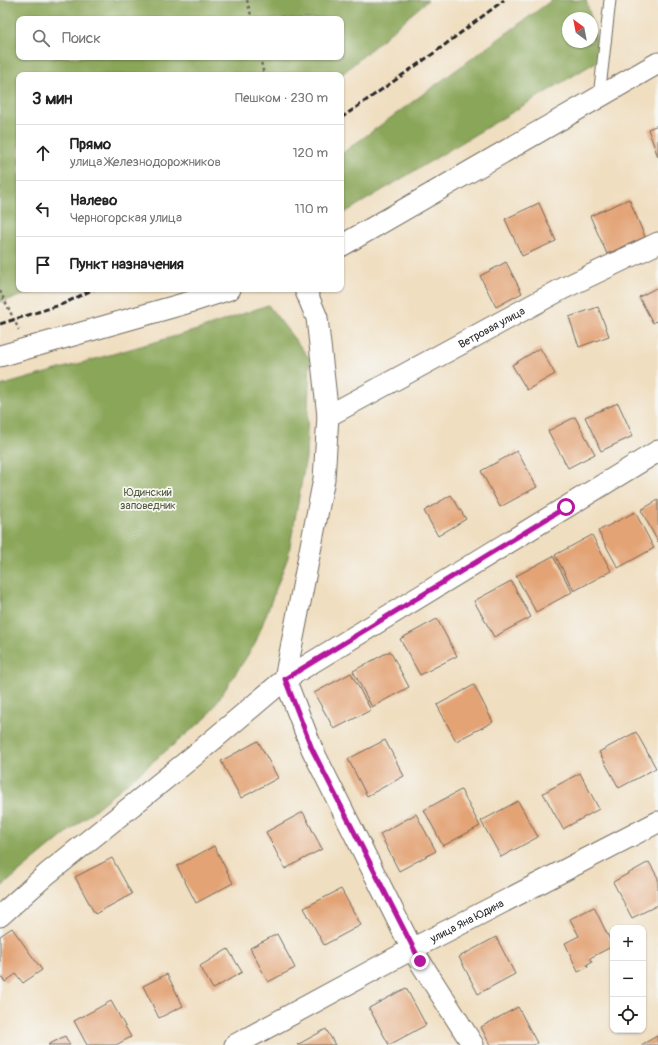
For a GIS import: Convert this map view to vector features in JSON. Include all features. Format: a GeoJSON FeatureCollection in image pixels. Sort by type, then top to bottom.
{"type":"FeatureCollection","features":[{"type":"Feature","properties":{"kind":"street"},"geometry":{"type":"LineString","coordinates":[[344,244],[658,63]]}},
{"type":"Feature","properties":{"kind":"street","name":"Ветровая улица"},"geometry":{"type":"LineString","coordinates":[[328,416],[562,289],[658,243]]}},
{"type":"Feature","properties":{"kind":"street"},"geometry":{"type":"LineString","coordinates":[[0,356],[221,292]]}},
{"type":"Feature","properties":{"kind":"street"},"geometry":{"type":"LineString","coordinates":[[307,292],[317,318],[328,416],[324,479],[285,679],[312,749],[412,949],[473,1045]]}},
{"type":"Feature","properties":{"kind":"street"},"geometry":{"type":"LineString","coordinates":[[0,916],[47,874],[195,756],[285,679],[658,451]]}},
{"type":"Feature","properties":{"kind":"street","name":"улица Яна Юдина"},"geometry":{"type":"LineString","coordinates":[[235,1045],[412,949],[658,822]]}},
{"type":"Feature","properties":{"kind":"lane"},"geometry":{"type":"LineString","coordinates":[[599,97],[610,0]]}},
{"type":"Feature","properties":{"kind":"path"},"geometry":{"type":"LineString","coordinates":[[247,0],[251,16]]}},
{"type":"Feature","properties":{"kind":"path"},"geometry":{"type":"LineString","coordinates":[[261,60],[263,72]]}},
{"type":"Feature","properties":{"kind":"path"},"geometry":{"type":"LineString","coordinates":[[0,291],[28,348]]}},
{"type":"Feature","properties":{"kind":"green space"},"geometry":{"type":"Polygon","coordinates":[[[0,0],[428,0],[344,72],[16,72],[16,292],[35,292],[0,302],[0,0]]]}},
{"type":"Feature","properties":{"kind":"green space"},"geometry":{"type":"Polygon","coordinates":[[[552,0],[586,0],[589,12],[562,12],[562,48],[598,47],[601,59],[344,213],[344,152],[552,0]]]}},
{"type":"Feature","properties":{"kind":"green space","name":"Юдинский заповедник"},"geometry":{"type":"Polygon","coordinates":[[[268,305],[310,359],[306,458],[288,557],[255,644],[207,717],[0,888],[0,386],[197,330],[268,305]]]}},
{"type":"Feature","properties":{"kind":"building"},"geometry":{"type":"Polygon","coordinates":[[[658,125],[658,157],[648,129],[658,125]]]}},
{"type":"Feature","properties":{"kind":"building"},"geometry":{"type":"Polygon","coordinates":[[[629,199],[645,237],[607,254],[590,216],[629,199]]]}},
{"type":"Feature","properties":{"kind":"building"},"geometry":{"type":"Polygon","coordinates":[[[539,203],[556,241],[522,256],[505,219],[539,203]]]}},
{"type":"Feature","properties":{"kind":"building"},"geometry":{"type":"Polygon","coordinates":[[[506,262],[522,293],[496,307],[480,276],[506,262]]]}},
{"type":"Feature","properties":{"kind":"building"},"geometry":{"type":"Polygon","coordinates":[[[658,287],[658,320],[653,323],[639,297],[658,287]]]}},
{"type":"Feature","properties":{"kind":"building"},"geometry":{"type":"Polygon","coordinates":[[[598,307],[609,336],[579,347],[569,317],[598,307]]]}},
{"type":"Feature","properties":{"kind":"building"},"geometry":{"type":"Polygon","coordinates":[[[540,348],[555,374],[527,390],[512,365],[540,348]]]}},
{"type":"Feature","properties":{"kind":"building"},"geometry":{"type":"Polygon","coordinates":[[[618,403],[633,436],[601,451],[585,417],[618,403]]]}},
{"type":"Feature","properties":{"kind":"building"},"geometry":{"type":"Polygon","coordinates":[[[575,417],[595,454],[568,468],[548,431],[575,417]]]}},
{"type":"Feature","properties":{"kind":"building"},"geometry":{"type":"Polygon","coordinates":[[[517,451],[537,487],[500,507],[481,471],[517,451]]]}},
{"type":"Feature","properties":{"kind":"building"},"geometry":{"type":"Polygon","coordinates":[[[451,495],[466,519],[438,536],[424,511],[451,495]]]}},
{"type":"Feature","properties":{"kind":"building"},"geometry":{"type":"Polygon","coordinates":[[[658,500],[658,542],[641,510],[658,500]]]}},
{"type":"Feature","properties":{"kind":"building"},"geometry":{"type":"Polygon","coordinates":[[[635,512],[654,548],[618,568],[598,531],[635,512]]]}},
{"type":"Feature","properties":{"kind":"building"},"geometry":{"type":"Polygon","coordinates":[[[592,535],[611,571],[574,591],[555,555],[592,535]]]}},
{"type":"Feature","properties":{"kind":"building"},"geometry":{"type":"Polygon","coordinates":[[[553,556],[572,592],[536,612],[516,576],[553,556]]]}},
{"type":"Feature","properties":{"kind":"building"},"geometry":{"type":"Polygon","coordinates":[[[511,581],[531,617],[494,637],[474,601],[511,581]]]}},
{"type":"Feature","properties":{"kind":"building"},"geometry":{"type":"Polygon","coordinates":[[[437,619],[457,656],[420,675],[400,639],[437,619]]]}},
{"type":"Feature","properties":{"kind":"building"},"geometry":{"type":"Polygon","coordinates":[[[390,651],[409,687],[372,707],[353,671],[390,651]]]}},
{"type":"Feature","properties":{"kind":"building"},"geometry":{"type":"Polygon","coordinates":[[[351,673],[371,710],[334,729],[314,693],[351,673]]]}},
{"type":"Feature","properties":{"kind":"building"},"geometry":{"type":"Polygon","coordinates":[[[474,685],[493,722],[456,741],[437,705],[474,685]]]}},
{"type":"Feature","properties":{"kind":"building"},"geometry":{"type":"Polygon","coordinates":[[[636,732],[656,768],[619,788],[599,752],[636,732]]]}},
{"type":"Feature","properties":{"kind":"building"},"geometry":{"type":"Polygon","coordinates":[[[385,740],[404,776],[367,796],[348,759],[385,740]]]}},
{"type":"Feature","properties":{"kind":"building"},"geometry":{"type":"Polygon","coordinates":[[[258,741],[278,778],[241,798],[221,761],[258,741]]]}},
{"type":"Feature","properties":{"kind":"building"},"geometry":{"type":"Polygon","coordinates":[[[580,773],[599,809],[563,829],[543,793],[580,773]]]}},
{"type":"Feature","properties":{"kind":"building"},"geometry":{"type":"Polygon","coordinates":[[[461,790],[480,826],[443,846],[424,810],[461,790]]]}},
{"type":"Feature","properties":{"kind":"building"},"geometry":{"type":"Polygon","coordinates":[[[518,801],[538,837],[501,857],[481,821],[518,801]]]}},
{"type":"Feature","properties":{"kind":"building"},"geometry":{"type":"Polygon","coordinates":[[[303,812],[322,849],[285,869],[266,832],[303,812]]]}},
{"type":"Feature","properties":{"kind":"building"},"geometry":{"type":"Polygon","coordinates":[[[416,814],[436,851],[399,871],[380,834],[416,814]]]}},
{"type":"Feature","properties":{"kind":"building"},"geometry":{"type":"Polygon","coordinates":[[[214,846],[233,883],[196,903],[177,866],[214,846]]]}},
{"type":"Feature","properties":{"kind":"building"},"geometry":{"type":"Polygon","coordinates":[[[112,858],[132,894],[95,914],[75,877],[112,858]]]}},
{"type":"Feature","properties":{"kind":"building"},"geometry":{"type":"Polygon","coordinates":[[[649,862],[658,878],[658,905],[632,918],[613,882],[649,862]]]}},
{"type":"Feature","properties":{"kind":"building"},"geometry":{"type":"Polygon","coordinates":[[[341,889],[361,925],[324,945],[304,908],[341,889]]]}},
{"type":"Feature","properties":{"kind":"building"},"geometry":{"type":"Polygon","coordinates":[[[594,907],[610,940],[610,948],[590,958],[592,962],[587,964],[588,967],[578,972],[565,943],[579,936],[570,919],[594,907]]]}},
{"type":"Feature","properties":{"kind":"building"},"geometry":{"type":"Polygon","coordinates":[[[12,928],[42,970],[23,983],[16,974],[5,982],[0,975],[0,936],[12,928]]]}},
{"type":"Feature","properties":{"kind":"building"},"geometry":{"type":"Polygon","coordinates":[[[277,934],[295,968],[268,982],[250,948],[277,934]]]}},
{"type":"Feature","properties":{"kind":"building"},"geometry":{"type":"Polygon","coordinates":[[[496,937],[515,974],[478,994],[459,957],[496,937]]]}},
{"type":"Feature","properties":{"kind":"building"},"geometry":{"type":"Polygon","coordinates":[[[228,949],[242,972],[213,989],[200,966],[228,949]]]}},
{"type":"Feature","properties":{"kind":"building"},"geometry":{"type":"Polygon","coordinates":[[[167,974],[183,1006],[159,1018],[143,986],[167,974]]]}},
{"type":"Feature","properties":{"kind":"building"},"geometry":{"type":"Polygon","coordinates":[[[406,988],[426,1025],[389,1045],[369,1008],[406,988]]]}},
{"type":"Feature","properties":{"kind":"building"},"geometry":{"type":"Polygon","coordinates":[[[111,1001],[131,1037],[116,1045],[87,1045],[74,1021],[111,1001]]]}},
{"type":"Feature","properties":{"kind":"building"},"geometry":{"type":"Polygon","coordinates":[[[518,1007],[537,1043],[534,1045],[490,1045],[481,1027],[518,1007]]]}},
{"type":"Feature","properties":{"kind":"building"},"geometry":{"type":"Polygon","coordinates":[[[326,1029],[335,1045],[297,1045],[326,1029]]]}},
{"type":"Feature","properties":{"kind":"building"},"geometry":{"type":"Polygon","coordinates":[[[65,1036],[70,1045],[48,1045],[65,1036]]]}},
{"type":"Feature","properties":{"kind":"building"},"geometry":{"type":"Polygon","coordinates":[[[657,1036],[658,1045],[641,1045],[657,1036]]]}},
{"type":"Feature","properties":{"kind":"railway"},"geometry":{"type":"LineString","coordinates":[[344,116],[434,53],[504,0]]}},
{"type":"Feature","properties":{"kind":"railway"},"geometry":{"type":"LineString","coordinates":[[0,324],[63,304],[88,292]]}},
{"type":"Feature","properties":{"kind":"route"},"geometry":{"type":"LineString","coordinates":[[420,961],[412,949],[312,749],[285,679],[566,507]]}}]}
